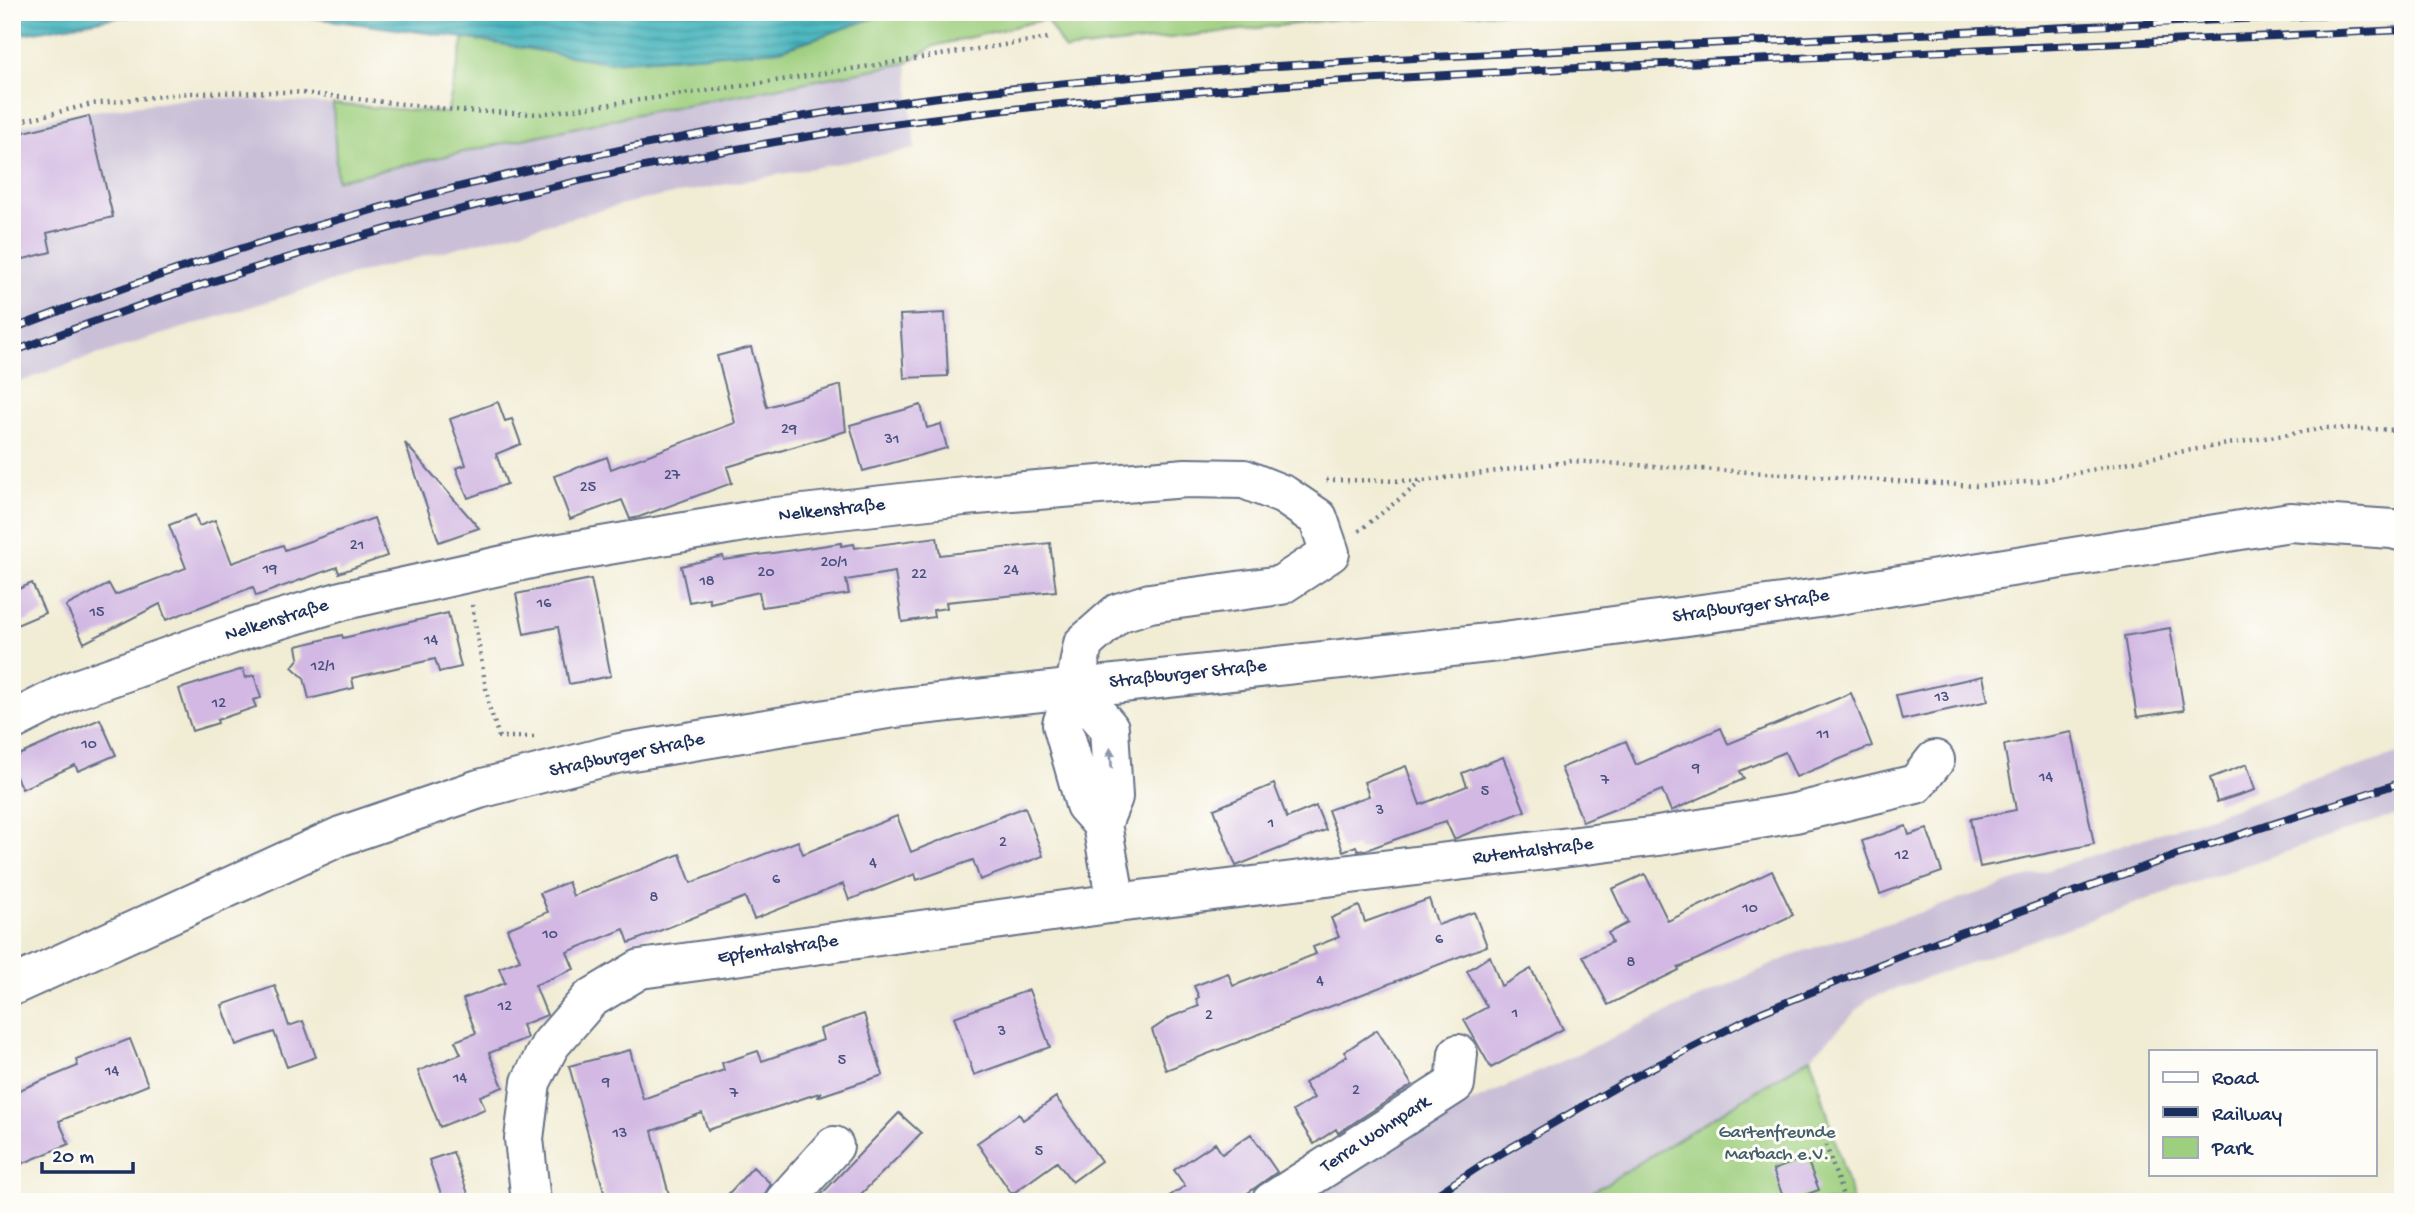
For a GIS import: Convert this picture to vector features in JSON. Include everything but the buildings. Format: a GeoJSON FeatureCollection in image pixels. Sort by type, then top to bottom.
{"type":"FeatureCollection","features":[{"type":"Feature","properties":{"kind":"street","name":"Nelkenstraße"},"geometry":{"type":"LineString","coordinates":[[12,721],[71,691],[247,629],[345,600],[549,555],[767,518],[964,496],[1186,478],[1244,479],[1284,495],[1318,518],[1330,552]]}},
{"type":"Feature","properties":{"kind":"street","name":"Straßburger Straße"},"geometry":{"type":"LineString","coordinates":[[12,986],[341,836],[479,789],[634,751],[894,708],[1497,642],[1825,597],[2290,522],[2403,532]]}},
{"type":"Feature","properties":{"kind":"street"},"geometry":{"type":"LineString","coordinates":[[1116,903],[1101,824],[1085,805],[1062,724],[1075,687],[1083,643],[1118,614],[1150,603],[1281,585],[1330,552]]}},
{"type":"Feature","properties":{"kind":"street","name":"Rutentalstraße"},"geometry":{"type":"LineString","coordinates":[[1116,903],[1658,836],[1782,815],[1916,784],[1935,760]]}},
{"type":"Feature","properties":{"kind":"street","name":"Epfentalstraße"},"geometry":{"type":"LineString","coordinates":[[531,1202],[524,1139],[531,1082],[550,1045],[590,999],[640,969],[1116,903]]}},
{"type":"Feature","properties":{"kind":"street","name":"Terra Wohnpark"},"geometry":{"type":"LineString","coordinates":[[1271,1202],[1455,1084],[1458,1054]]}},
{"type":"Feature","properties":{"kind":"street"},"geometry":{"type":"LineString","coordinates":[[785,1202],[834,1146]]}},
{"type":"Feature","properties":{"kind":"path"},"geometry":{"type":"LineString","coordinates":[[12,123],[92,104],[188,93],[294,92],[466,111],[538,114],[762,83],[1048,38]]}},
{"type":"Feature","properties":{"kind":"path"},"geometry":{"type":"LineString","coordinates":[[1313,480],[1423,481],[1572,461],[1875,482],[1975,486],[2038,481],[2179,452],[2326,428],[2403,430]]}},
{"type":"Feature","properties":{"kind":"path"},"geometry":{"type":"LineString","coordinates":[[1330,552],[1423,481]]}},
{"type":"Feature","properties":{"kind":"path"},"geometry":{"type":"LineString","coordinates":[[476,630],[489,706]]}},
{"type":"Feature","properties":{"kind":"path"},"geometry":{"type":"LineString","coordinates":[[1826,1145],[1846,1202]]}},
{"type":"Feature","properties":{"kind":"shaded area"},"geometry":{"type":"Polygon","coordinates":[[[907,63],[915,149],[632,202],[356,274],[74,362],[12,385],[12,128],[62,115],[202,97],[333,104],[338,180],[637,114],[907,63]]]}},
{"type":"Feature","properties":{"kind":"shaded area"},"geometry":{"type":"Polygon","coordinates":[[[2403,752],[2403,812],[1868,999],[1811,1057],[1576,1202],[1308,1202],[1383,1143],[1795,954],[2403,752]]]}},
{"type":"Feature","properties":{"kind":"green space"},"geometry":{"type":"Polygon","coordinates":[[[892,12],[1521,12],[1338,19],[1065,50],[1046,19],[934,46],[907,63],[637,114],[337,180],[333,104],[447,113],[464,38],[608,62],[780,50],[892,12]]]}},
{"type":"Feature","properties":{"kind":"green space","name":"Gartenfreunde Marbach e.V."},"geometry":{"type":"Polygon","coordinates":[[[1811,1057],[1853,1202],[1576,1202],[1811,1057]]]}},
{"type":"Feature","properties":{"kind":"water"},"geometry":{"type":"Polygon","coordinates":[[[12,12],[166,12],[112,18],[12,36],[12,12]]]}},
{"type":"Feature","properties":{"kind":"water"},"geometry":{"type":"Polygon","coordinates":[[[270,12],[892,12],[780,50],[608,62],[464,38],[270,12]]]}},
{"type":"Feature","properties":{"kind":"railway"},"geometry":{"type":"LineString","coordinates":[[12,329],[232,252],[457,188],[685,137],[915,100],[1178,73],[1353,61],[2392,12]]}},
{"type":"Feature","properties":{"kind":"railway"},"geometry":{"type":"LineString","coordinates":[[12,352],[105,318],[293,256],[484,203],[677,160],[877,126],[1186,92],[1392,78],[2403,30]]}},
{"type":"Feature","properties":{"kind":"railway"},"geometry":{"type":"LineString","coordinates":[[1425,1202],[1486,1162],[1630,1079],[1762,1012],[1938,941],[2177,855],[2403,782]]}}]}
